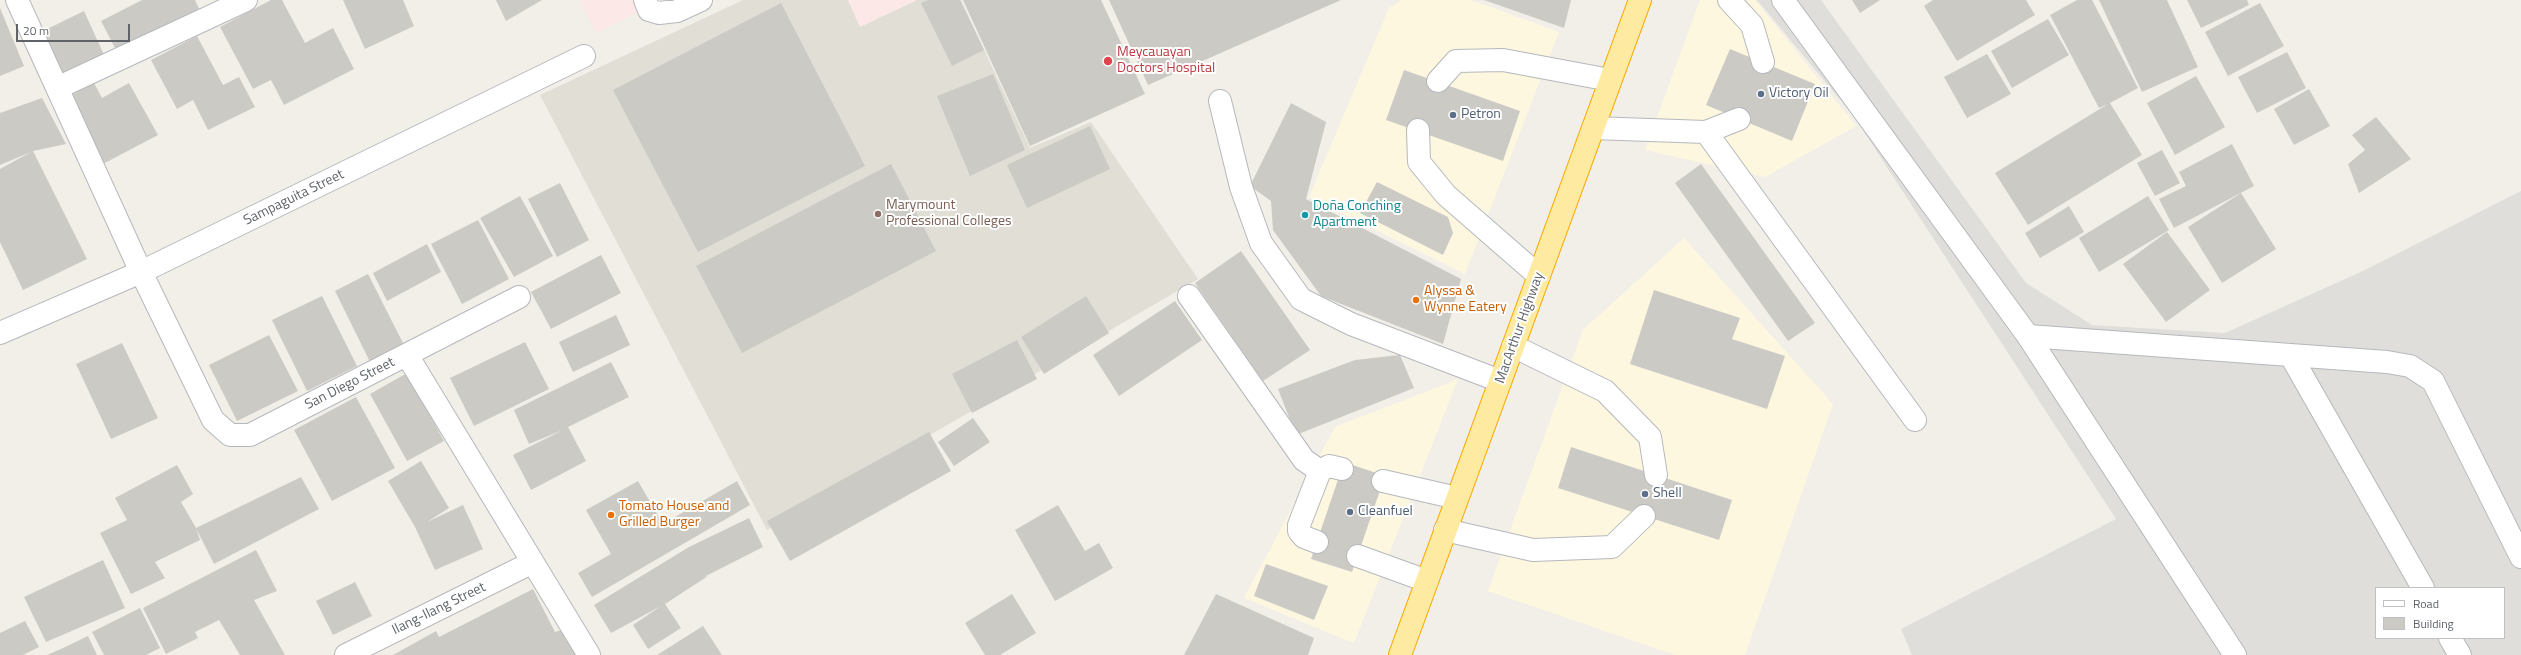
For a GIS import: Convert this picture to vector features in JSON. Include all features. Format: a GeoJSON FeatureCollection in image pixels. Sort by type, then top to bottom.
{"type":"FeatureCollection","features":[{"type":"Feature","properties":{"kind":"highway","name":"MacArthur Highway"},"geometry":{"type":"LineString","coordinates":[[1400,655],[1640,0]]}},
{"type":"Feature","properties":{"kind":"street","name":"San Diego Street"},"geometry":{"type":"LineString","coordinates":[[17,0],[141,272],[213,420],[230,435],[250,435],[407,356],[531,563],[589,655]]}},
{"type":"Feature","properties":{"kind":"street"},"geometry":{"type":"LineString","coordinates":[[57,88],[246,0]]}},
{"type":"Feature","properties":{"kind":"street"},"geometry":{"type":"LineString","coordinates":[[645,0],[649,10],[659,13],[677,11],[701,0]]}},
{"type":"Feature","properties":{"kind":"street"},"geometry":{"type":"LineString","coordinates":[[1729,0],[1752,25],[1763,62]]}},
{"type":"Feature","properties":{"kind":"street"},"geometry":{"type":"LineString","coordinates":[[1783,0],[2028,336],[2236,655]]}},
{"type":"Feature","properties":{"kind":"street","name":"Sampaguita Street"},"geometry":{"type":"LineString","coordinates":[[0,333],[141,272],[584,56]]}},
{"type":"Feature","properties":{"kind":"street"},"geometry":{"type":"LineString","coordinates":[[1438,81],[1456,60],[1503,60],[1610,80]]}},
{"type":"Feature","properties":{"kind":"street"},"geometry":{"type":"LineString","coordinates":[[1220,101],[1241,187],[1261,243],[1301,299],[1352,324],[1500,381]]}},
{"type":"Feature","properties":{"kind":"street"},"geometry":{"type":"LineString","coordinates":[[1593,128],[1706,132],[1739,119]]}},
{"type":"Feature","properties":{"kind":"street"},"geometry":{"type":"LineString","coordinates":[[1418,130],[1419,162],[1446,195],[1539,276]]}},
{"type":"Feature","properties":{"kind":"street"},"geometry":{"type":"LineString","coordinates":[[1706,132],[1915,420]]}},
{"type":"Feature","properties":{"kind":"street"},"geometry":{"type":"LineString","coordinates":[[1189,296],[1304,460],[1320,471]]}},
{"type":"Feature","properties":{"kind":"street"},"geometry":{"type":"LineString","coordinates":[[407,356],[519,297]]}},
{"type":"Feature","properties":{"kind":"street"},"geometry":{"type":"LineString","coordinates":[[2028,336],[2386,362],[2410,366],[2433,381],[2521,557]]}},
{"type":"Feature","properties":{"kind":"street"},"geometry":{"type":"LineString","coordinates":[[1513,346],[1606,391],[1650,437],[1656,475]]}},
{"type":"Feature","properties":{"kind":"street"},"geometry":{"type":"LineString","coordinates":[[2291,356],[2422,587]]}},
{"type":"Feature","properties":{"kind":"street"},"geometry":{"type":"LineString","coordinates":[[1317,542],[1304,537],[1299,531],[1299,525],[1320,471],[1329,466],[1342,469]]}},
{"type":"Feature","properties":{"kind":"street"},"geometry":{"type":"LineString","coordinates":[[1383,481],[1457,498]]}},
{"type":"Feature","properties":{"kind":"street"},"geometry":{"type":"LineString","coordinates":[[1445,530],[1533,550],[1612,547],[1644,516]]}},
{"type":"Feature","properties":{"kind":"street"},"geometry":{"type":"LineString","coordinates":[[1358,556],[1427,581]]}},
{"type":"Feature","properties":{"kind":"street","name":"Ilang-Ilang Street"},"geometry":{"type":"LineString","coordinates":[[346,655],[531,563]]}},
{"type":"Feature","properties":{"kind":"street"},"geometry":{"type":"LineString","coordinates":[[2451,639],[2460,655]]}},
{"type":"Feature","properties":{"kind":"shaded area"},"geometry":{"type":"Polygon","coordinates":[[[580,0],[663,0],[596,33],[580,0]]]}},
{"type":"Feature","properties":{"kind":"shaded area","name":"Marymount Professional Colleges"},"geometry":{"type":"Polygon","coordinates":[[[743,0],[848,0],[860,26],[917,0],[961,0],[1030,148],[1091,122],[1198,279],[767,530],[540,95],[743,0]]]}},
{"type":"Feature","properties":{"kind":"shaded area"},"geometry":{"type":"Polygon","coordinates":[[[848,0],[917,0],[860,27],[848,0]]]}},
{"type":"Feature","properties":{"kind":"shaded area"},"geometry":{"type":"Polygon","coordinates":[[[1402,0],[1471,0],[1559,32],[1465,274],[1309,197],[1389,8],[1402,0]]]}},
{"type":"Feature","properties":{"kind":"shaded area"},"geometry":{"type":"Polygon","coordinates":[[[1700,0],[1755,0],[1856,126],[1765,177],[1645,150],[1700,0]]]}},
{"type":"Feature","properties":{"kind":"shaded area"},"geometry":{"type":"Polygon","coordinates":[[[1757,0],[1821,0],[2026,283],[2092,325],[2225,333],[2363,271],[2521,191],[2521,655],[1912,655],[1901,629],[2116,519],[1853,115],[1757,0]]]}},
{"type":"Feature","properties":{"kind":"shaded area"},"geometry":{"type":"Polygon","coordinates":[[[1684,238],[1833,404],[1745,655],[1675,655],[1488,591],[1583,330],[1684,238]]]}},
{"type":"Feature","properties":{"kind":"shaded area"},"geometry":{"type":"Polygon","coordinates":[[[1458,379],[1354,643],[1244,598],[1335,427],[1458,379]]]}},
{"type":"Feature","properties":{"kind":"building"},"geometry":{"type":"Polygon","coordinates":[[[142,0],[195,0],[200,11],[117,52],[101,21],[142,0]]]}},
{"type":"Feature","properties":{"kind":"building"},"geometry":{"type":"Polygon","coordinates":[[[271,0],[282,0],[305,43],[333,28],[354,69],[284,105],[271,80],[253,89],[220,27],[271,0]]]}},
{"type":"Feature","properties":{"kind":"building"},"geometry":{"type":"Polygon","coordinates":[[[343,0],[403,0],[414,26],[365,49],[343,0]]]}},
{"type":"Feature","properties":{"kind":"building"},"geometry":{"type":"Polygon","coordinates":[[[496,0],[542,0],[506,21],[496,0]]]}},
{"type":"Feature","properties":{"kind":"building"},"geometry":{"type":"Polygon","coordinates":[[[928,0],[960,0],[984,50],[952,66],[921,3],[928,0]]]}},
{"type":"Feature","properties":{"kind":"building"},"geometry":{"type":"Polygon","coordinates":[[[963,0],[1101,0],[1145,94],[1030,146],[963,0]]]}},
{"type":"Feature","properties":{"kind":"building"},"geometry":{"type":"Polygon","coordinates":[[[1109,0],[1341,0],[1148,85],[1109,0]]]}},
{"type":"Feature","properties":{"kind":"building"},"geometry":{"type":"Polygon","coordinates":[[[1484,0],[1571,0],[1564,28],[1484,0]]]}},
{"type":"Feature","properties":{"kind":"building"},"geometry":{"type":"Polygon","coordinates":[[[1852,0],[1880,0],[1860,13],[1852,0]]]}},
{"type":"Feature","properties":{"kind":"building"},"geometry":{"type":"Polygon","coordinates":[[[1933,0],[2026,0],[2035,15],[1957,61],[1924,6],[1933,0]]]}},
{"type":"Feature","properties":{"kind":"building"},"geometry":{"type":"Polygon","coordinates":[[[2077,0],[2092,0],[2138,88],[2110,103],[2142,155],[2028,225],[1995,173],[2108,104],[2099,108],[2050,15],[2077,0]]]}},
{"type":"Feature","properties":{"kind":"building"},"geometry":{"type":"Polygon","coordinates":[[[2099,0],[2167,0],[2198,67],[2142,92],[2099,0]]]}},
{"type":"Feature","properties":{"kind":"building"},"geometry":{"type":"Polygon","coordinates":[[[2187,0],[2247,0],[2249,5],[2201,28],[2187,0]]]}},
{"type":"Feature","properties":{"kind":"building"},"geometry":{"type":"Polygon","coordinates":[[[781,3],[865,166],[698,252],[613,90],[781,3]]]}},
{"type":"Feature","properties":{"kind":"building"},"geometry":{"type":"Polygon","coordinates":[[[2260,3],[2284,46],[2228,76],[2205,32],[2260,3]]]}},
{"type":"Feature","properties":{"kind":"building"},"geometry":{"type":"Polygon","coordinates":[[[0,8],[24,66],[0,76],[0,8]]]}},
{"type":"Feature","properties":{"kind":"building"},"geometry":{"type":"Polygon","coordinates":[[[84,11],[106,59],[61,81],[39,33],[84,11]]]}},
{"type":"Feature","properties":{"kind":"building"},"geometry":{"type":"Polygon","coordinates":[[[2048,19],[2069,55],[2012,88],[1991,51],[2048,19]]]}},
{"type":"Feature","properties":{"kind":"building"},"geometry":{"type":"Polygon","coordinates":[[[197,36],[223,85],[239,77],[255,107],[208,130],[193,100],[177,109],[151,60],[197,36]]]}},
{"type":"Feature","properties":{"kind":"building","name":"Victory Oil"},"geometry":{"type":"Polygon","coordinates":[[[1730,49],[1815,84],[1792,141],[1706,105],[1730,49]]]}},
{"type":"Feature","properties":{"kind":"building"},"geometry":{"type":"Polygon","coordinates":[[[2287,52],[2306,88],[2257,113],[2238,77],[2287,52]]]}},
{"type":"Feature","properties":{"kind":"building"},"geometry":{"type":"Polygon","coordinates":[[[1987,54],[2011,94],[1967,118],[1944,77],[1987,54]]]}},
{"type":"Feature","properties":{"kind":"building","name":"Petron"},"geometry":{"type":"Polygon","coordinates":[[[1404,70],[1520,111],[1503,161],[1386,120],[1404,70]]]}},
{"type":"Feature","properties":{"kind":"building"},"geometry":{"type":"Polygon","coordinates":[[[993,74],[1025,150],[970,176],[937,96],[993,74]]]}},
{"type":"Feature","properties":{"kind":"building"},"geometry":{"type":"Polygon","coordinates":[[[2196,76],[2225,127],[2175,155],[2147,103],[2196,76]]]}},
{"type":"Feature","properties":{"kind":"building"},"geometry":{"type":"Polygon","coordinates":[[[94,83],[102,98],[129,83],[158,135],[103,164],[66,98],[94,83]]]}},
{"type":"Feature","properties":{"kind":"building"},"geometry":{"type":"Polygon","coordinates":[[[2309,89],[2330,126],[2294,145],[2274,109],[2309,89]]]}},
{"type":"Feature","properties":{"kind":"building"},"geometry":{"type":"Polygon","coordinates":[[[42,98],[66,144],[33,151],[87,259],[23,290],[0,242],[0,169],[31,152],[0,165],[0,113],[42,98]]]}},
{"type":"Feature","properties":{"kind":"building","name":"Doña Conching Apartment"},"geometry":{"type":"Polygon","coordinates":[[[1291,103],[1326,122],[1306,199],[1461,279],[1443,344],[1321,296],[1273,230],[1271,201],[1250,186],[1291,103]]]}},
{"type":"Feature","properties":{"kind":"building"},"geometry":{"type":"Polygon","coordinates":[[[2376,117],[2411,159],[2359,193],[2348,164],[2365,150],[2352,135],[2376,117]]]}},
{"type":"Feature","properties":{"kind":"building"},"geometry":{"type":"Polygon","coordinates":[[[1090,126],[1110,169],[1027,208],[1007,165],[1090,126]]]}},
{"type":"Feature","properties":{"kind":"building"},"geometry":{"type":"Polygon","coordinates":[[[2232,144],[2254,186],[2174,228],[2159,199],[2186,186],[2179,172],[2232,144]]]}},
{"type":"Feature","properties":{"kind":"building"},"geometry":{"type":"Polygon","coordinates":[[[2162,150],[2180,183],[2155,196],[2137,163],[2162,150]]]}},
{"type":"Feature","properties":{"kind":"building"},"geometry":{"type":"Polygon","coordinates":[[[891,164],[936,251],[742,353],[696,266],[891,164]]]}},
{"type":"Feature","properties":{"kind":"building"},"geometry":{"type":"Polygon","coordinates":[[[1701,164],[1815,323],[1788,341],[1675,183],[1701,164]]]}},
{"type":"Feature","properties":{"kind":"building"},"geometry":{"type":"Polygon","coordinates":[[[1377,182],[1448,217],[1453,233],[1443,255],[1360,213],[1377,182]]]}},
{"type":"Feature","properties":{"kind":"building"},"geometry":{"type":"Polygon","coordinates":[[[560,183],[589,240],[557,257],[528,199],[560,183]]]}},
{"type":"Feature","properties":{"kind":"building"},"geometry":{"type":"Polygon","coordinates":[[[2241,193],[2276,249],[2222,283],[2188,227],[2241,193]]]}},
{"type":"Feature","properties":{"kind":"building"},"geometry":{"type":"Polygon","coordinates":[[[520,196],[553,256],[514,277],[480,218],[520,196]]]}},
{"type":"Feature","properties":{"kind":"building"},"geometry":{"type":"Polygon","coordinates":[[[2148,196],[2169,230],[2099,272],[2079,238],[2148,196]]]}},
{"type":"Feature","properties":{"kind":"building"},"geometry":{"type":"Polygon","coordinates":[[[2069,206],[2084,232],[2040,258],[2025,233],[2069,206]]]}},
{"type":"Feature","properties":{"kind":"building"},"geometry":{"type":"Polygon","coordinates":[[[478,220],[509,279],[462,304],[431,244],[478,220]]]}},
{"type":"Feature","properties":{"kind":"building"},"geometry":{"type":"Polygon","coordinates":[[[2167,232],[2210,290],[2166,322],[2123,264],[2167,232]]]}},
{"type":"Feature","properties":{"kind":"building"},"geometry":{"type":"Polygon","coordinates":[[[427,244],[441,272],[387,301],[373,273],[427,244]]]}},
{"type":"Feature","properties":{"kind":"building"},"geometry":{"type":"Polygon","coordinates":[[[1241,251],[1310,350],[1263,381],[1195,283],[1241,251]]]}},
{"type":"Feature","properties":{"kind":"building"},"geometry":{"type":"Polygon","coordinates":[[[601,255],[621,293],[551,329],[531,292],[601,255]]]}},
{"type":"Feature","properties":{"kind":"building"},"geometry":{"type":"Polygon","coordinates":[[[368,274],[405,347],[371,364],[335,291],[368,274]]]}},
{"type":"Feature","properties":{"kind":"building"},"geometry":{"type":"Polygon","coordinates":[[[1654,290],[1740,318],[1732,339],[1785,356],[1767,409],[1630,364],[1654,290]]]}},
{"type":"Feature","properties":{"kind":"building"},"geometry":{"type":"Polygon","coordinates":[[[322,296],[357,366],[307,391],[272,320],[322,296]]]}},
{"type":"Feature","properties":{"kind":"building"},"geometry":{"type":"Polygon","coordinates":[[[1086,296],[1109,333],[1044,374],[1021,337],[1086,296]]]}},
{"type":"Feature","properties":{"kind":"building"},"geometry":{"type":"Polygon","coordinates":[[[1175,301],[1202,340],[1119,396],[1093,355],[1175,301]]]}},
{"type":"Feature","properties":{"kind":"building"},"geometry":{"type":"Polygon","coordinates":[[[616,315],[630,345],[573,372],[559,342],[616,315]]]}},
{"type":"Feature","properties":{"kind":"building"},"geometry":{"type":"Polygon","coordinates":[[[269,335],[298,391],[237,421],[209,365],[269,335]]]}},
{"type":"Feature","properties":{"kind":"building"},"geometry":{"type":"Polygon","coordinates":[[[1017,340],[1037,379],[972,413],[952,374],[1017,340]]]}},
{"type":"Feature","properties":{"kind":"building"},"geometry":{"type":"Polygon","coordinates":[[[525,342],[549,389],[474,426],[450,378],[525,342]]]}},
{"type":"Feature","properties":{"kind":"building"},"geometry":{"type":"Polygon","coordinates":[[[122,343],[158,418],[111,439],[76,364],[122,343]]]}},
{"type":"Feature","properties":{"kind":"building"},"geometry":{"type":"Polygon","coordinates":[[[1400,355],[1414,388],[1296,435],[1278,389],[1355,360],[1400,355]]]}},
{"type":"Feature","properties":{"kind":"building"},"geometry":{"type":"Polygon","coordinates":[[[611,362],[629,397],[568,427],[586,461],[531,490],[513,455],[563,430],[529,444],[514,410],[611,362]]]}},
{"type":"Feature","properties":{"kind":"building"},"geometry":{"type":"Polygon","coordinates":[[[407,373],[444,441],[407,461],[370,394],[407,373]]]}},
{"type":"Feature","properties":{"kind":"building"},"geometry":{"type":"Polygon","coordinates":[[[356,397],[395,468],[332,501],[294,430],[356,397]]]}},
{"type":"Feature","properties":{"kind":"building"},"geometry":{"type":"Polygon","coordinates":[[[973,418],[990,442],[954,466],[938,442],[973,418]]]}},
{"type":"Feature","properties":{"kind":"building"},"geometry":{"type":"Polygon","coordinates":[[[929,432],[951,471],[790,561],[767,521],[929,432]]]}},
{"type":"Feature","properties":{"kind":"building","name":"Shell"},"geometry":{"type":"Polygon","coordinates":[[[1571,447],[1732,500],[1719,540],[1558,488],[1571,447]]]}},
{"type":"Feature","properties":{"kind":"building"},"geometry":{"type":"Polygon","coordinates":[[[421,461],[449,508],[427,522],[463,505],[483,549],[435,570],[415,527],[388,481],[421,461]]]}},
{"type":"Feature","properties":{"kind":"building","name":"Cleanfuel"},"geometry":{"type":"Polygon","coordinates":[[[1344,462],[1385,476],[1352,572],[1311,559],[1344,462]]]}},
{"type":"Feature","properties":{"kind":"building"},"geometry":{"type":"Polygon","coordinates":[[[177,465],[193,494],[181,502],[196,528],[200,540],[155,562],[165,578],[131,594],[100,533],[127,520],[115,498],[177,465]]]}},
{"type":"Feature","properties":{"kind":"building"},"geometry":{"type":"Polygon","coordinates":[[[301,477],[319,509],[214,564],[196,528],[301,477]]]}},
{"type":"Feature","properties":{"kind":"building"},"geometry":{"type":"Polygon","coordinates":[[[638,481],[663,524],[737,481],[750,505],[592,597],[578,573],[611,554],[586,510],[638,481]]]}},
{"type":"Feature","properties":{"kind":"building"},"geometry":{"type":"Polygon","coordinates":[[[1058,505],[1085,551],[1099,543],[1113,568],[1055,601],[1015,530],[1058,505]]]}},
{"type":"Feature","properties":{"kind":"building"},"geometry":{"type":"Polygon","coordinates":[[[749,518],[763,547],[704,577],[708,576],[665,604],[681,628],[648,649],[633,625],[661,606],[611,633],[594,605],[689,547],[749,518]]]}},
{"type":"Feature","properties":{"kind":"building"},"geometry":{"type":"Polygon","coordinates":[[[256,550],[277,591],[254,600],[285,655],[240,655],[219,620],[195,632],[198,638],[166,654],[143,608],[256,550]]]}},
{"type":"Feature","properties":{"kind":"building"},"geometry":{"type":"Polygon","coordinates":[[[103,560],[125,608],[46,642],[24,597],[103,560]]]}},
{"type":"Feature","properties":{"kind":"building"},"geometry":{"type":"Polygon","coordinates":[[[1266,564],[1328,586],[1314,620],[1254,596],[1266,564]]]}},
{"type":"Feature","properties":{"kind":"building"},"geometry":{"type":"Polygon","coordinates":[[[355,582],[372,616],[333,635],[316,601],[355,582]]]}},
{"type":"Feature","properties":{"kind":"building"},"geometry":{"type":"Polygon","coordinates":[[[533,589],[555,632],[565,629],[579,655],[393,655],[436,631],[439,637],[533,589]]]}},
{"type":"Feature","properties":{"kind":"building"},"geometry":{"type":"Polygon","coordinates":[[[1012,594],[1036,633],[1000,655],[985,655],[965,623],[1012,594]]]}},
{"type":"Feature","properties":{"kind":"building"},"geometry":{"type":"Polygon","coordinates":[[[1216,594],[1314,638],[1308,655],[1184,655],[1216,594]]]}},
{"type":"Feature","properties":{"kind":"building"},"geometry":{"type":"Polygon","coordinates":[[[140,608],[160,648],[146,655],[104,655],[92,632],[140,608]]]}},
{"type":"Feature","properties":{"kind":"building"},"geometry":{"type":"Polygon","coordinates":[[[25,621],[39,647],[23,655],[0,655],[0,633],[25,621]]]}},
{"type":"Feature","properties":{"kind":"building"},"geometry":{"type":"Polygon","coordinates":[[[703,626],[722,655],[657,655],[703,626]]]}},
{"type":"Feature","properties":{"kind":"building"},"geometry":{"type":"Polygon","coordinates":[[[88,636],[97,655],[47,655],[61,649],[88,636]]]}},
{"type":"Feature","properties":{"kind":"place","name":"Meycauayan Doctors Hospital"},"geometry":{"type":"Point","coordinates":[1108,61]}},
{"type":"Feature","properties":{"kind":"place","name":"Victory Oil"},"geometry":{"type":"Point","coordinates":[1761,94]}},
{"type":"Feature","properties":{"kind":"place","name":"Petron"},"geometry":{"type":"Point","coordinates":[1453,115]}},
{"type":"Feature","properties":{"kind":"place","name":"Marymount Professional Colleges"},"geometry":{"type":"Point","coordinates":[878,214]}},
{"type":"Feature","properties":{"kind":"place","name":"Doña Conching Apartment"},"geometry":{"type":"Point","coordinates":[1305,215]}},
{"type":"Feature","properties":{"kind":"place","name":"Alyssa & Wynne Eatery"},"geometry":{"type":"Point","coordinates":[1416,300]}},
{"type":"Feature","properties":{"kind":"place","name":"Shell"},"geometry":{"type":"Point","coordinates":[1645,494]}},
{"type":"Feature","properties":{"kind":"place","name":"Cleanfuel"},"geometry":{"type":"Point","coordinates":[1350,512]}},
{"type":"Feature","properties":{"kind":"place","name":"Tomato House and Grilled Burger"},"geometry":{"type":"Point","coordinates":[611,515]}}]}
